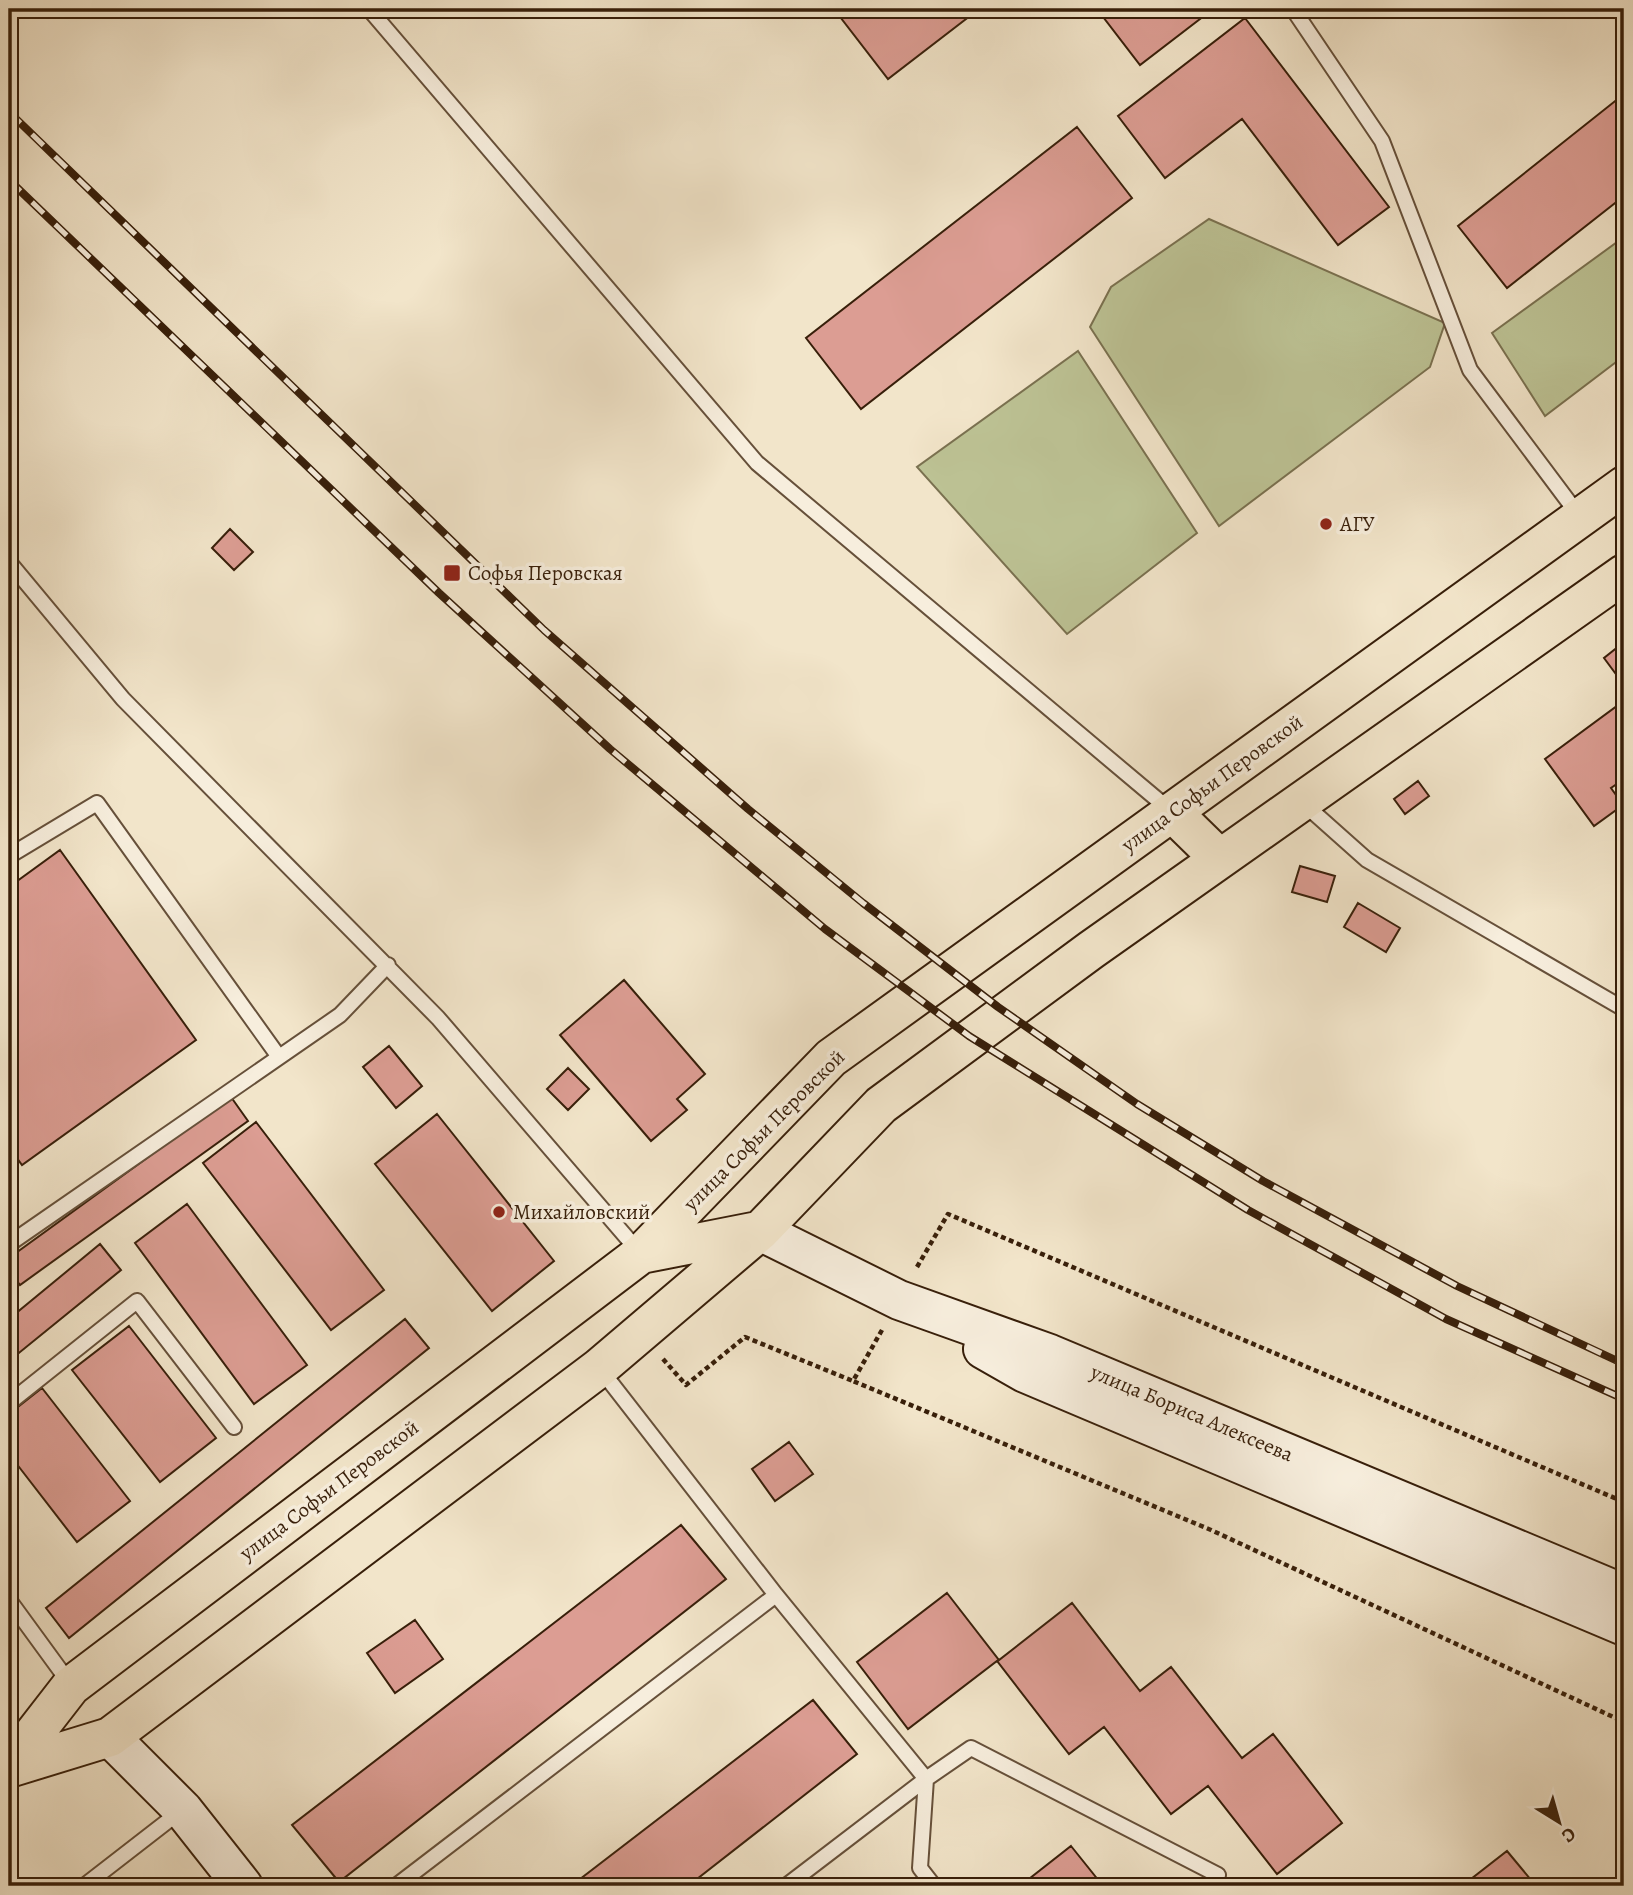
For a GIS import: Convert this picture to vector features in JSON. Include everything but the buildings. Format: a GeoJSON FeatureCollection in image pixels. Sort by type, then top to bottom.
{"type":"FeatureCollection","features":[{"type":"Feature","properties":{"kind":"main road","name":"улица Софьи Перовской"},"geometry":{"type":"LineString","coordinates":[[9,1767],[71,1686],[641,1254],[831,1058],[1624,486]]}},
{"type":"Feature","properties":{"kind":"main road","name":"улица Софьи Перовской"},"geometry":{"type":"LineString","coordinates":[[9,1767],[110,1737],[599,1367],[760,1231],[881,1105],[1091,950],[1624,575]]}},
{"type":"Feature","properties":{"kind":"main road"},"geometry":{"type":"LineString","coordinates":[[1172,812],[1220,859]]}},
{"type":"Feature","properties":{"kind":"main road"},"geometry":{"type":"LineString","coordinates":[[641,1254],[760,1231]]}},
{"type":"Feature","properties":{"kind":"main road"},"geometry":{"type":"LineString","coordinates":[[71,1686],[110,1737]]}},
{"type":"Feature","properties":{"kind":"street","name":"улица Бориса Алексеева"},"geometry":{"type":"LineString","coordinates":[[760,1231],[899,1300],[1050,1354],[1624,1594]]}},
{"type":"Feature","properties":{"kind":"street"},"geometry":{"type":"LineString","coordinates":[[899,1300],[1025,1373],[1624,1626]]}},
{"type":"Feature","properties":{"kind":"street"},"geometry":{"type":"LineString","coordinates":[[110,1737],[183,1810],[243,1886]]}},
{"type":"Feature","properties":{"kind":"lane"},"geometry":{"type":"LineString","coordinates":[[369,9],[757,463],[1172,812]]}},
{"type":"Feature","properties":{"kind":"lane"},"geometry":{"type":"LineString","coordinates":[[1293,9],[1382,141],[1470,370],[1580,518]]}},
{"type":"Feature","properties":{"kind":"lane"},"geometry":{"type":"LineString","coordinates":[[9,562],[123,699],[438,1018],[641,1254]]}},
{"type":"Feature","properties":{"kind":"lane"},"geometry":{"type":"LineString","coordinates":[[1301,802],[1367,860],[1624,1009]]}},
{"type":"Feature","properties":{"kind":"lane"},"geometry":{"type":"LineString","coordinates":[[9,856],[97,803],[279,1056]]}},
{"type":"Feature","properties":{"kind":"lane"},"geometry":{"type":"LineString","coordinates":[[9,1244],[340,1014],[388,965]]}},
{"type":"Feature","properties":{"kind":"lane"},"geometry":{"type":"LineString","coordinates":[[9,1403],[137,1301],[234,1427]]}},
{"type":"Feature","properties":{"kind":"lane"},"geometry":{"type":"LineString","coordinates":[[599,1367],[776,1595],[926,1779],[920,1868],[934,1886]]}},
{"type":"Feature","properties":{"kind":"lane"},"geometry":{"type":"LineString","coordinates":[[396,1886],[776,1595]]}},
{"type":"Feature","properties":{"kind":"lane"},"geometry":{"type":"LineString","coordinates":[[9,1600],[71,1686]]}},
{"type":"Feature","properties":{"kind":"lane"},"geometry":{"type":"LineString","coordinates":[[786,1886],[971,1748],[1218,1875]]}},
{"type":"Feature","properties":{"kind":"lane"},"geometry":{"type":"LineString","coordinates":[[84,1886],[183,1810]]}},
{"type":"Feature","properties":{"kind":"path"},"geometry":{"type":"LineString","coordinates":[[639,1333],[686,1385],[745,1337],[853,1381]]}},
{"type":"Feature","properties":{"kind":"green space"},"geometry":{"type":"Polygon","coordinates":[[[1209,219],[1445,323],[1430,367],[1219,526],[1090,327],[1111,287],[1209,219]]]}},
{"type":"Feature","properties":{"kind":"green space"},"geometry":{"type":"Polygon","coordinates":[[[1624,237],[1624,356],[1545,416],[1492,333],[1624,237]]]}},
{"type":"Feature","properties":{"kind":"green space"},"geometry":{"type":"Polygon","coordinates":[[[1078,351],[1197,533],[1067,634],[917,467],[1078,351]]]}},
{"type":"Feature","properties":{"kind":"railway"},"geometry":{"type":"LineString","coordinates":[[9,112],[544,630],[748,809],[863,903],[998,1007],[1137,1104],[1263,1181],[1457,1286],[1624,1364]]}},
{"type":"Feature","properties":{"kind":"railway"},"geometry":{"type":"LineString","coordinates":[[9,180],[439,593],[610,749],[825,929],[969,1036],[1248,1210],[1446,1319],[1624,1399]]}},
{"type":"Feature","properties":{"kind":"place","name":"АГУ"},"geometry":{"type":"Point","coordinates":[1326,524]}},
{"type":"Feature","properties":{"kind":"place","name":"Софья Перовская"},"geometry":{"type":"Point","coordinates":[452,573]}},
{"type":"Feature","properties":{"kind":"place","name":"Михайловский"},"geometry":{"type":"Point","coordinates":[499,1212]}}]}
